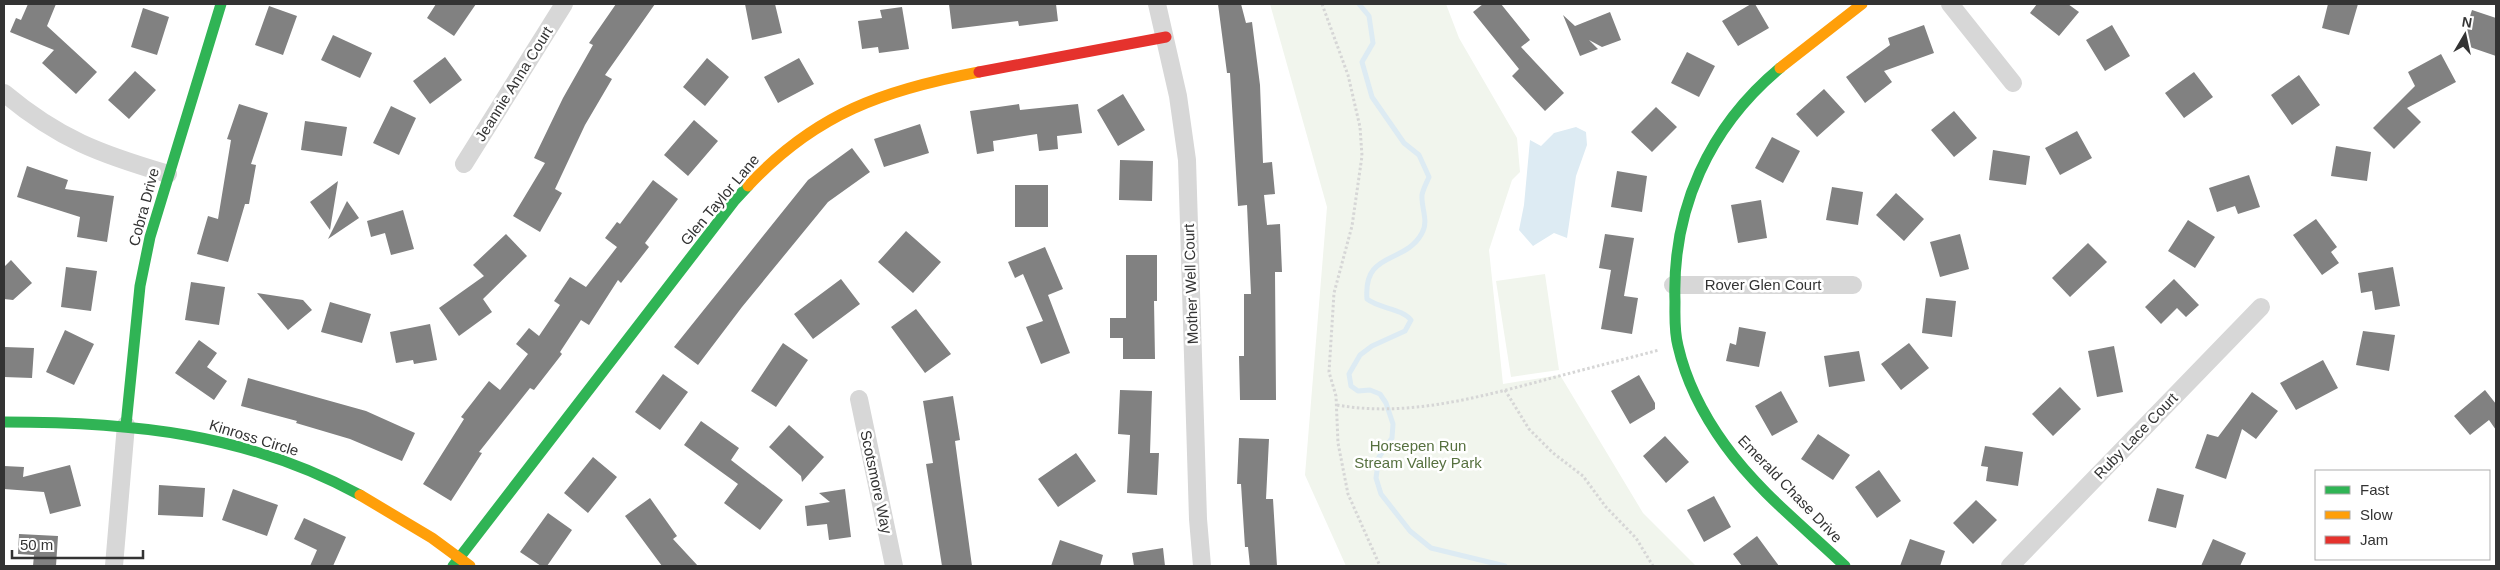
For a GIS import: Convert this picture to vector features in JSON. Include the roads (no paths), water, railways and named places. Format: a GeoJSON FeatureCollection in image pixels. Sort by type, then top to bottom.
{"type":"FeatureCollection","features":[{"type":"Feature","properties":{"kind":"street","name":"Cobra Drive"},"geometry":{"type":"LineString","coordinates":[[126,425],[140,286],[150,237],[221,4]]}},
{"type":"Feature","properties":{"kind":"street","name":"Jeannie Anna Court"},"geometry":{"type":"LineString","coordinates":[[464,164],[564,4]]}},
{"type":"Feature","properties":{"kind":"street","name":"Mother Well Court"},"geometry":{"type":"LineString","coordinates":[[1158,4],[1178,96],[1186,160],[1198,519],[1202,566]]}},
{"type":"Feature","properties":{"kind":"street","name":"Emerald Chase Drive"},"geometry":{"type":"LineString","coordinates":[[1845,566],[1763,487],[1726,446],[1708,418],[1678,346],[1673,285],[1676,249],[1683,211],[1694,180],[1708,150],[1731,117],[1754,92],[1862,4]]}},
{"type":"Feature","properties":{"kind":"street"},"geometry":{"type":"LineString","coordinates":[[1950,4],[2013,83]]}},
{"type":"Feature","properties":{"kind":"street","name":"Glen Taylor Lane"},"geometry":{"type":"LineString","coordinates":[[456,562],[735,200],[761,171],[789,146],[845,111],[889,92],[922,83],[1166,37]]}},
{"type":"Feature","properties":{"kind":"street"},"geometry":{"type":"LineString","coordinates":[[4,94],[62,136],[112,158],[168,174]]}},
{"type":"Feature","properties":{"kind":"street","name":"Rover Glen Court"},"geometry":{"type":"LineString","coordinates":[[1673,285],[1853,285]]}},
{"type":"Feature","properties":{"kind":"street","name":"Ruby Lace Court"},"geometry":{"type":"LineString","coordinates":[[2010,566],[2261,306]]}},
{"type":"Feature","properties":{"kind":"street","name":"Scotsmore Way"},"geometry":{"type":"LineString","coordinates":[[859,398],[894,566]]}},
{"type":"Feature","properties":{"kind":"street","name":"Kinross Circle"},"geometry":{"type":"LineString","coordinates":[[4,422],[126,425],[186,434],[281,460],[330,479],[377,503],[423,531],[456,562],[470,566]]}},
{"type":"Feature","properties":{"kind":"street"},"geometry":{"type":"LineString","coordinates":[[114,566],[126,425]]}},
{"type":"Feature","properties":{"kind":"waterway"},"geometry":{"type":"LineString","coordinates":[[1359,4],[1369,16],[1373,43],[1362,62],[1372,97],[1404,143],[1419,155],[1429,177],[1422,195],[1425,219],[1422,233],[1415,243],[1406,250],[1378,265],[1368,283],[1367,299],[1402,313],[1411,320],[1405,331],[1372,346],[1360,355],[1349,374],[1351,386],[1358,391],[1370,390],[1380,394],[1386,403],[1393,424],[1392,438],[1379,457],[1376,478],[1381,494],[1410,531],[1431,548],[1505,566]]}},
{"type":"Feature","properties":{"kind":"park label","name":"Horsepen Run Stream Valley Park"},"geometry":{"type":"Point","coordinates":[1418,454]}}]}
